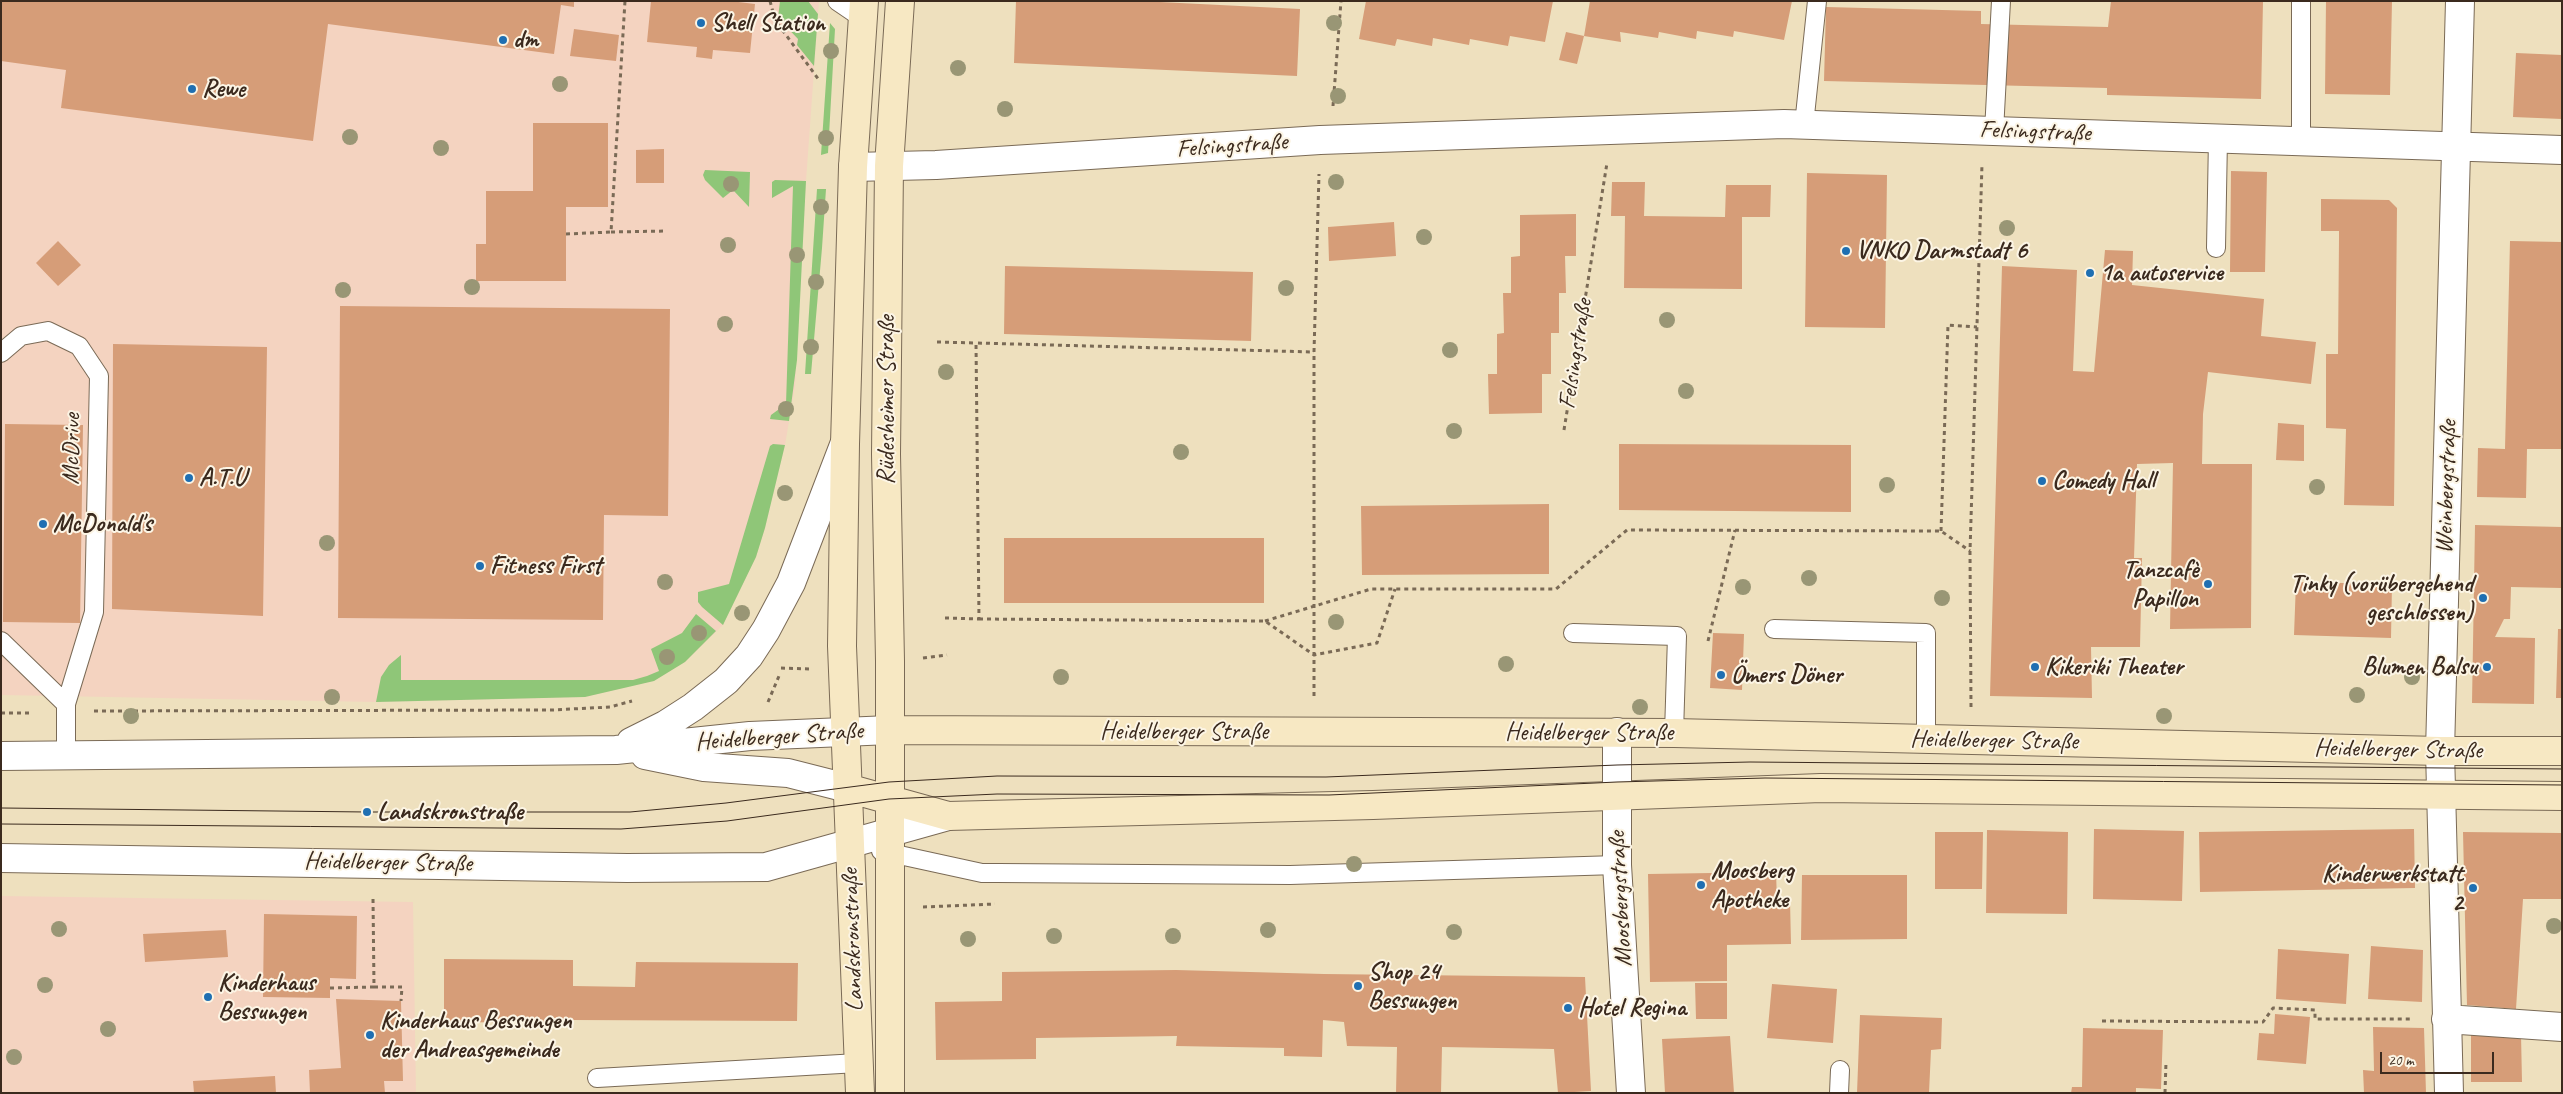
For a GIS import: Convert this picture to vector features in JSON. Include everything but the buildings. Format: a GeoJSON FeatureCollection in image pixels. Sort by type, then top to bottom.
{"type":"FeatureCollection","features":[{"type":"Feature","properties":{"kind":"main road","name":"Rüdesheimer Straße"},"geometry":{"type":"LineString","coordinates":[[889,799],[890,730],[886,454],[889,166],[900,1]]}},
{"type":"Feature","properties":{"kind":"main road","name":"Rüdesheimer Straße"},"geometry":{"type":"LineString","coordinates":[[847,788],[842,646],[845,444],[853,167],[863,10]]}},
{"type":"Feature","properties":{"kind":"main road","name":"Heidelberger Straße"},"geometry":{"type":"LineString","coordinates":[[890,730],[1674,732],[2440,751],[2562,751]]}},
{"type":"Feature","properties":{"kind":"main road","name":"Heidelberger Straße"},"geometry":{"type":"LineString","coordinates":[[847,788],[948,816],[1372,805],[1821,788],[2562,796]]}},
{"type":"Feature","properties":{"kind":"main road","name":"Landskronstraße"},"geometry":{"type":"LineString","coordinates":[[847,788],[860,1093]]}},
{"type":"Feature","properties":{"kind":"main road","name":"Landskronstraße"},"geometry":{"type":"LineString","coordinates":[[889,799],[890,1093]]}},
{"type":"Feature","properties":{"kind":"street","name":"Weinbergstraße"},"geometry":{"type":"LineString","coordinates":[[2449,1093],[2440,751],[2460,1]]}},
{"type":"Feature","properties":{"kind":"street","name":"Felsingstraße"},"geometry":{"type":"LineString","coordinates":[[853,167],[1320,140],[1804,125],[2457,145],[2562,150]]}},
{"type":"Feature","properties":{"kind":"street"},"geometry":{"type":"LineString","coordinates":[[616,750],[665,725],[693,707],[726,681],[749,656],[766,630],[791,582],[845,444]]}},
{"type":"Feature","properties":{"kind":"street","name":"Heidelberger Straße"},"geometry":{"type":"LineString","coordinates":[[1,756],[616,750],[750,736],[890,730]]}},
{"type":"Feature","properties":{"kind":"street","name":"Moosbergstraße"},"geometry":{"type":"LineString","coordinates":[[1618,732],[1616,795],[1617,866],[1631,1093]]}},
{"type":"Feature","properties":{"kind":"street","name":"Heidelberger Straße"},"geometry":{"type":"LineString","coordinates":[[616,750],[704,767],[788,773],[847,788]]}},
{"type":"Feature","properties":{"kind":"street","name":"Heidelberger Straße"},"geometry":{"type":"LineString","coordinates":[[1,858],[372,862],[627,868],[766,867],[849,844],[889,843],[948,816]]}},
{"type":"Feature","properties":{"kind":"street"},"geometry":{"type":"LineString","coordinates":[[2446,1019],[2562,1027]]}},
{"type":"Feature","properties":{"kind":"lane"},"geometry":{"type":"LineString","coordinates":[[837,1],[863,10]]}},
{"type":"Feature","properties":{"kind":"lane"},"geometry":{"type":"LineString","coordinates":[[1804,125],[1817,1]]}},
{"type":"Feature","properties":{"kind":"lane"},"geometry":{"type":"LineString","coordinates":[[1989,131],[2001,1]]}},
{"type":"Feature","properties":{"kind":"lane"},"geometry":{"type":"LineString","coordinates":[[2301,1],[2301,140]]}},
{"type":"Feature","properties":{"kind":"lane"},"geometry":{"type":"LineString","coordinates":[[2216,248],[2218,138]]}},
{"type":"Feature","properties":{"kind":"lane","name":"McDrive"},"geometry":{"type":"LineString","coordinates":[[1,353],[21,336],[48,331],[79,346],[99,376],[94,612],[66,707],[66,756]]}},
{"type":"Feature","properties":{"kind":"lane"},"geometry":{"type":"LineString","coordinates":[[1774,629],[1926,633],[1926,739]]}},
{"type":"Feature","properties":{"kind":"lane"},"geometry":{"type":"LineString","coordinates":[[1574,633],[1677,636],[1674,732]]}},
{"type":"Feature","properties":{"kind":"lane"},"geometry":{"type":"LineString","coordinates":[[1,641],[66,707]]}},
{"type":"Feature","properties":{"kind":"lane"},"geometry":{"type":"LineString","coordinates":[[889,843],[982,872],[998,873],[1290,875],[1617,866]]}},
{"type":"Feature","properties":{"kind":"lane"},"geometry":{"type":"LineString","coordinates":[[597,1078],[858,1064]]}},
{"type":"Feature","properties":{"kind":"lane"},"geometry":{"type":"LineString","coordinates":[[1839,1093],[1840,1070]]}},
{"type":"Feature","properties":{"kind":"path"},"geometry":{"type":"LineString","coordinates":[[611,232],[625,1]]}},
{"type":"Feature","properties":{"kind":"path"},"geometry":{"type":"LineString","coordinates":[[770,1],[775,20],[819,80]]}},
{"type":"Feature","properties":{"kind":"path"},"geometry":{"type":"LineString","coordinates":[[1314,696],[1314,352],[1320,140],[1332,117],[1341,1]]}},
{"type":"Feature","properties":{"kind":"path","name":"Felsingstraße"},"geometry":{"type":"LineString","coordinates":[[1564,430],[1612,130]]}},
{"type":"Feature","properties":{"kind":"path"},"geometry":{"type":"LineString","coordinates":[[1970,740],[1970,551],[1977,327],[1989,131]]}},
{"type":"Feature","properties":{"kind":"path"},"geometry":{"type":"LineString","coordinates":[[566,234],[666,231]]}},
{"type":"Feature","properties":{"kind":"path"},"geometry":{"type":"LineString","coordinates":[[1942,531],[1948,325],[1977,327]]}},
{"type":"Feature","properties":{"kind":"path"},"geometry":{"type":"LineString","coordinates":[[937,342],[1314,352]]}},
{"type":"Feature","properties":{"kind":"path"},"geometry":{"type":"LineString","coordinates":[[976,343],[979,619]]}},
{"type":"Feature","properties":{"kind":"path"},"geometry":{"type":"LineString","coordinates":[[945,618],[1266,621],[1371,589],[1556,589],[1627,530],[1942,531],[1970,551]]}},
{"type":"Feature","properties":{"kind":"path"},"geometry":{"type":"LineString","coordinates":[[1707,643],[1735,530]]}},
{"type":"Feature","properties":{"kind":"path"},"geometry":{"type":"LineString","coordinates":[[1266,621],[1314,655],[1377,643],[1395,589]]}},
{"type":"Feature","properties":{"kind":"path"},"geometry":{"type":"LineString","coordinates":[[773,668],[819,670]]}},
{"type":"Feature","properties":{"kind":"path"},"geometry":{"type":"LineString","coordinates":[[770,698],[782,668]]}},
{"type":"Feature","properties":{"kind":"path"},"geometry":{"type":"LineString","coordinates":[[1,713],[66,707],[568,710],[610,707],[632,701]]}},
{"type":"Feature","properties":{"kind":"path"},"geometry":{"type":"LineString","coordinates":[[372,862],[374,988]]}},
{"type":"Feature","properties":{"kind":"path"},"geometry":{"type":"LineString","coordinates":[[920,908],[999,904]]}},
{"type":"Feature","properties":{"kind":"path"},"geometry":{"type":"LineString","coordinates":[[330,988],[402,987],[402,1001]]}},
{"type":"Feature","properties":{"kind":"path"},"geometry":{"type":"LineString","coordinates":[[2102,1021],[2263,1022],[2273,1008],[2315,1010],[2316,1019],[2446,1019]]}},
{"type":"Feature","properties":{"kind":"path"},"geometry":{"type":"LineString","coordinates":[[2165,1093],[2166,1062]]}},
{"type":"Feature","properties":{"kind":"shaded area"},"geometry":{"type":"Polygon","coordinates":[[[1,1],[819,1],[806,181],[795,386],[785,445],[765,528],[756,557],[723,625],[685,662],[654,681],[585,697],[376,702],[1,695],[1,1]]]}},
{"type":"Feature","properties":{"kind":"shaded area","name":"Kinderhaus Bessungen"},"geometry":{"type":"Polygon","coordinates":[[[1,896],[413,902],[416,1093],[1,1093],[1,896]]]}},
{"type":"Feature","properties":{"kind":"green space"},"geometry":{"type":"Polygon","coordinates":[[[780,1],[808,1],[818,14],[814,66],[797,45],[798,39],[778,18],[780,1]]]}},
{"type":"Feature","properties":{"kind":"green space"},"geometry":{"type":"Polygon","coordinates":[[[830,23],[835,29],[828,153],[821,155],[830,23]]]}},
{"type":"Feature","properties":{"kind":"green space"},"geometry":{"type":"Polygon","coordinates":[[[705,170],[750,172],[749,207],[733,190],[723,198],[705,180],[703,175],[705,170]]]}},
{"type":"Feature","properties":{"kind":"green space"},"geometry":{"type":"Polygon","coordinates":[[[775,180],[806,181],[797,360],[789,421],[770,419],[771,415],[786,404],[793,186],[772,198],[772,182],[775,180]]]}},
{"type":"Feature","properties":{"kind":"green space"},"geometry":{"type":"Polygon","coordinates":[[[817,189],[826,189],[811,374],[805,374],[817,189]]]}},
{"type":"Feature","properties":{"kind":"green space"},"geometry":{"type":"Polygon","coordinates":[[[773,444],[785,445],[765,528],[756,557],[723,625],[698,602],[698,592],[729,584],[770,446],[773,444]]]}},
{"type":"Feature","properties":{"kind":"green space"},"geometry":{"type":"Polygon","coordinates":[[[696,614],[716,631],[685,662],[654,681],[585,697],[376,702],[381,677],[389,665],[401,655],[401,680],[633,680],[659,671],[651,649],[682,633],[696,614]]]}},
{"type":"Feature","properties":{"kind":"tram line"},"geometry":{"type":"LineString","coordinates":[[1,808],[367,812],[630,812],[726,803],[889,782],[997,776],[1326,777],[1617,765],[1750,762],[2562,769]]}},
{"type":"Feature","properties":{"kind":"tram line"},"geometry":{"type":"LineString","coordinates":[[1,824],[621,829],[727,821],[889,799],[997,794],[1329,795],[1617,782],[1765,778],[2562,785]]}},
{"type":"Feature","properties":{"kind":"place","name":"Shell Station"},"geometry":{"type":"Point","coordinates":[701,23]}},
{"type":"Feature","properties":{"kind":"place","name":"dm"},"geometry":{"type":"Point","coordinates":[503,40]}},
{"type":"Feature","properties":{"kind":"place","name":"Rewe"},"geometry":{"type":"Point","coordinates":[192,89]}},
{"type":"Feature","properties":{"kind":"place","name":"VNKO Darmstadt 6"},"geometry":{"type":"Point","coordinates":[1846,251]}},
{"type":"Feature","properties":{"kind":"place","name":"1a autoservice"},"geometry":{"type":"Point","coordinates":[2090,273]}},
{"type":"Feature","properties":{"kind":"place","name":"A.T.U"},"geometry":{"type":"Point","coordinates":[189,478]}},
{"type":"Feature","properties":{"kind":"place","name":"Comedy Hall"},"geometry":{"type":"Point","coordinates":[2042,481]}},
{"type":"Feature","properties":{"kind":"place","name":"McDonald's"},"geometry":{"type":"Point","coordinates":[43,524]}},
{"type":"Feature","properties":{"kind":"place","name":"Fitness First"},"geometry":{"type":"Point","coordinates":[480,566]}},
{"type":"Feature","properties":{"kind":"place","name":"Tanzcafè Papillon"},"geometry":{"type":"Point","coordinates":[2208,584]}},
{"type":"Feature","properties":{"kind":"place","name":"Tinky (vorübergehend geschlossen)"},"geometry":{"type":"Point","coordinates":[2483,598]}},
{"type":"Feature","properties":{"kind":"place","name":"Kikeriki Theater"},"geometry":{"type":"Point","coordinates":[2035,667]}},
{"type":"Feature","properties":{"kind":"place","name":"Blumen Balsu"},"geometry":{"type":"Point","coordinates":[2487,667]}},
{"type":"Feature","properties":{"kind":"place","name":"Ömers Döner"},"geometry":{"type":"Point","coordinates":[1721,675]}},
{"type":"Feature","properties":{"kind":"place","name":"Landskronstraße"},"geometry":{"type":"Point","coordinates":[367,812]}},
{"type":"Feature","properties":{"kind":"place","name":"Moosberg Apotheke"},"geometry":{"type":"Point","coordinates":[1701,885]}},
{"type":"Feature","properties":{"kind":"place","name":"Kinderwerkstatt 2"},"geometry":{"type":"Point","coordinates":[2473,888]}},
{"type":"Feature","properties":{"kind":"place","name":"Shop 24 Bessungen"},"geometry":{"type":"Point","coordinates":[1358,986]}},
{"type":"Feature","properties":{"kind":"place","name":"Kinderhaus Bessungen"},"geometry":{"type":"Point","coordinates":[208,997]}},
{"type":"Feature","properties":{"kind":"place","name":"Hotel Regina"},"geometry":{"type":"Point","coordinates":[1568,1008]}},
{"type":"Feature","properties":{"kind":"place","name":"Kinderhaus Bessungen der Andreasgemeinde"},"geometry":{"type":"Point","coordinates":[370,1035]}}]}
